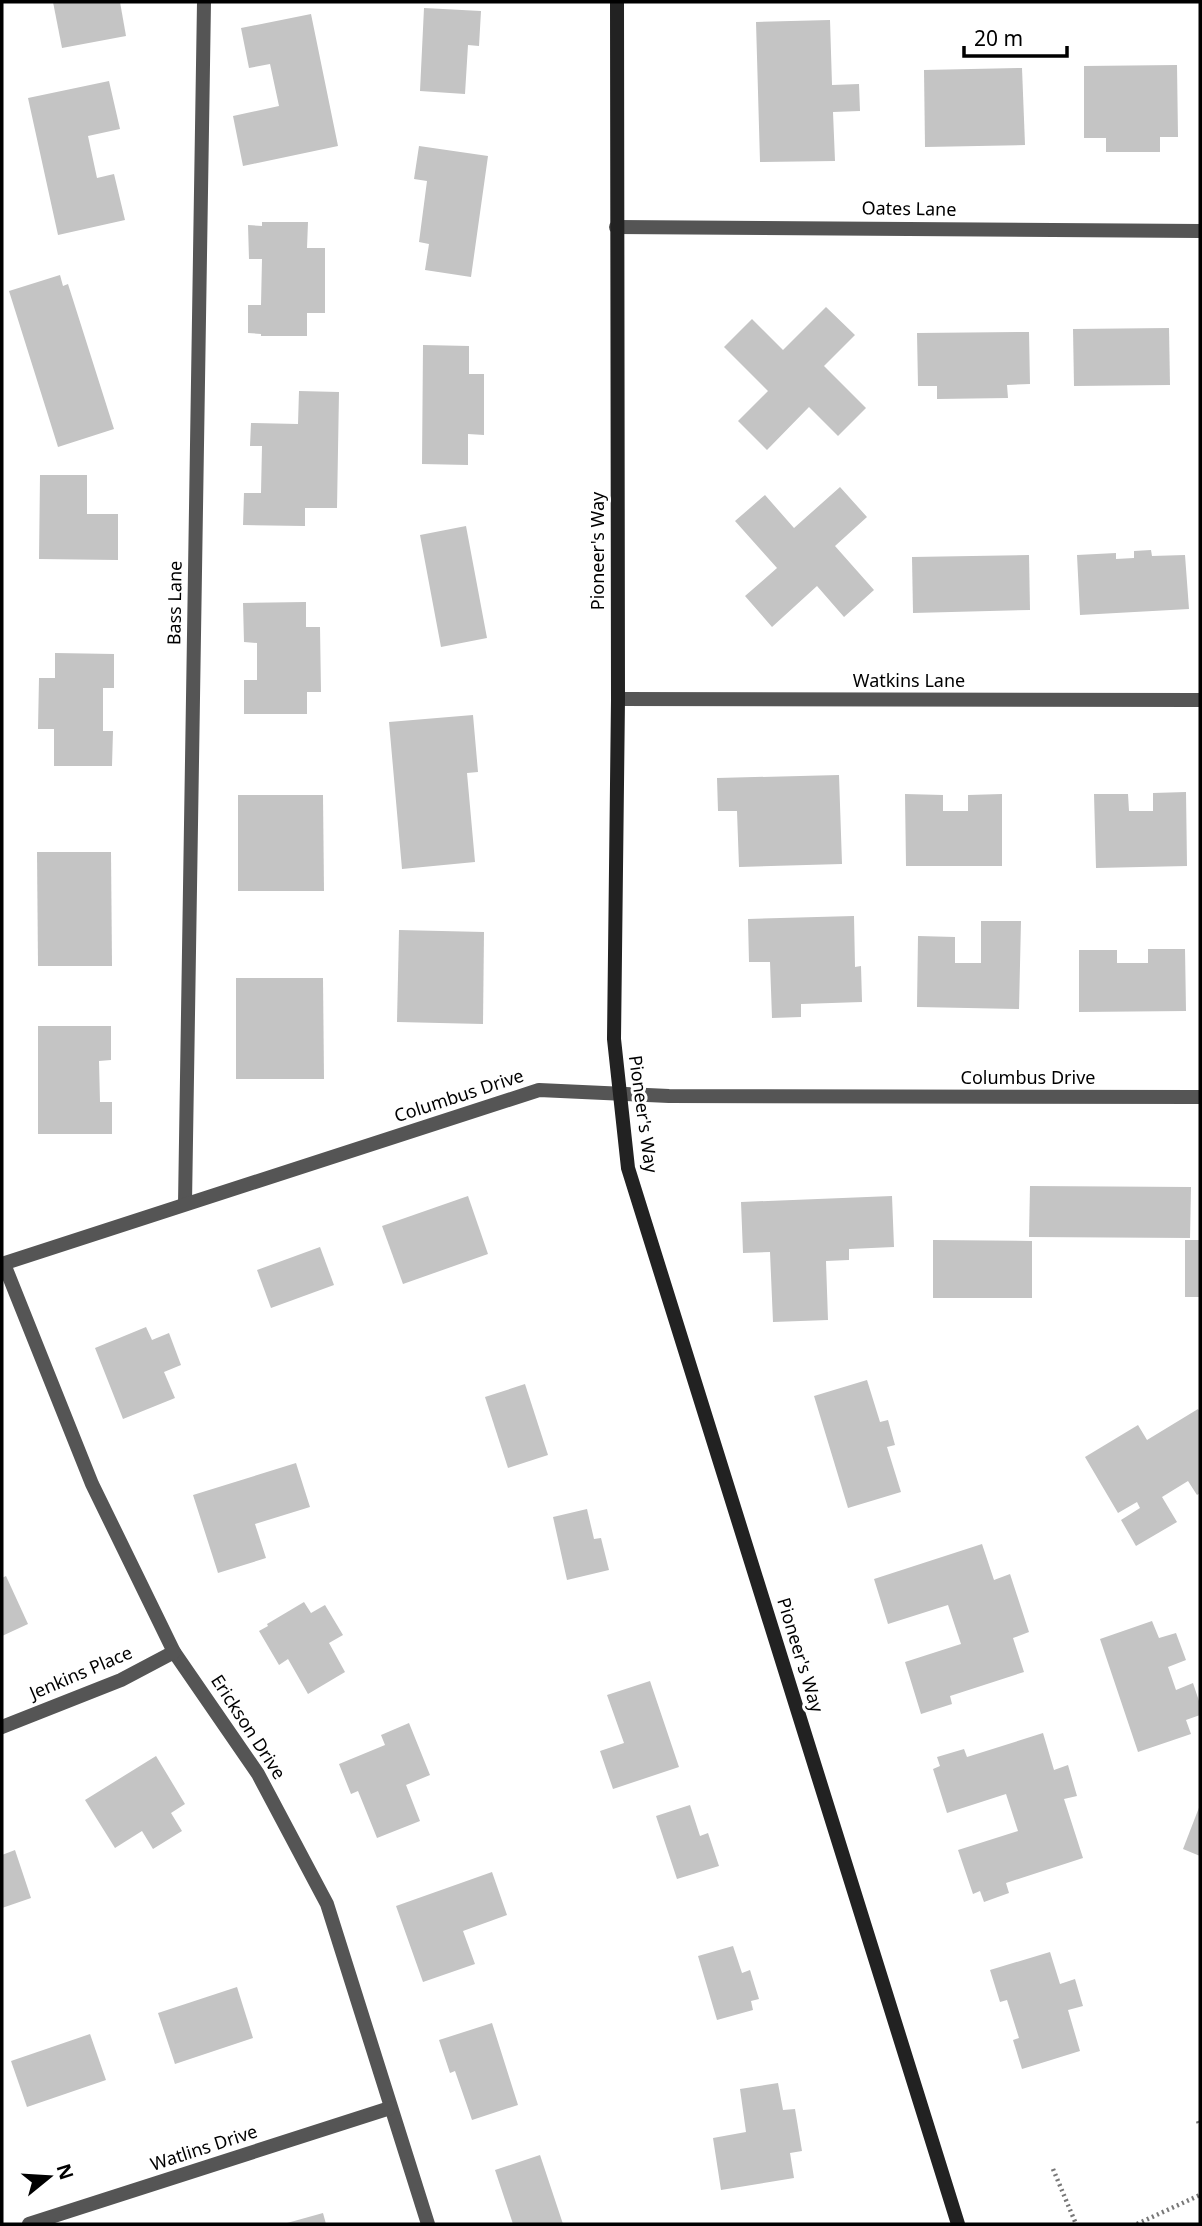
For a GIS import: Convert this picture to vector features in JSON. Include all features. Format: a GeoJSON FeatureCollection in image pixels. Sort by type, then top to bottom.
{"type":"FeatureCollection","features":[{"type":"Feature","properties":{"kind":"main road","name":"Pioneer's Way"},"geometry":{"type":"LineString","coordinates":[[617,2],[618,699],[614,1039],[628,1168],[958,2224]]}},
{"type":"Feature","properties":{"kind":"street","name":"Bass Lane"},"geometry":{"type":"LineString","coordinates":[[185,1204],[204,2]]}},
{"type":"Feature","properties":{"kind":"street","name":"Oates Lane"},"geometry":{"type":"LineString","coordinates":[[616,227],[1200,231]]}},
{"type":"Feature","properties":{"kind":"street","name":"Watkins Lane"},"geometry":{"type":"LineString","coordinates":[[618,699],[1200,701]]}},
{"type":"Feature","properties":{"kind":"street","name":"Columbus Drive"},"geometry":{"type":"LineString","coordinates":[[3,1264],[539,1090],[668,1096],[1200,1097]]}},
{"type":"Feature","properties":{"kind":"street","name":"Erickson Drive"},"geometry":{"type":"LineString","coordinates":[[3,1264],[92,1484],[174,1652],[258,1774],[327,1904],[428,2224]]}},
{"type":"Feature","properties":{"kind":"street","name":"Jenkins Place"},"geometry":{"type":"LineString","coordinates":[[2,1727],[121,1680],[174,1652]]}},
{"type":"Feature","properties":{"kind":"street","name":"Watlins Drive"},"geometry":{"type":"LineString","coordinates":[[29,2224],[390,2108]]}},
{"type":"Feature","properties":{"kind":"path"},"geometry":{"type":"LineString","coordinates":[[1053,2169],[1076,2224]]}},
{"type":"Feature","properties":{"kind":"path"},"geometry":{"type":"LineString","coordinates":[[1137,2224],[1200,2195]]}},
{"type":"Feature","properties":{"kind":"building"},"geometry":{"type":"Polygon","coordinates":[[[53,2],[120,2],[126,36],[62,48],[53,2]]]}},
{"type":"Feature","properties":{"kind":"building"},"geometry":{"type":"Polygon","coordinates":[[[424,8],[481,11],[479,46],[468,45],[465,94],[420,91],[424,8]]]}},
{"type":"Feature","properties":{"kind":"building"},"geometry":{"type":"Polygon","coordinates":[[[311,14],[338,146],[243,166],[233,116],[279,106],[270,64],[249,68],[241,28],[311,14]]]}},
{"type":"Feature","properties":{"kind":"building"},"geometry":{"type":"Polygon","coordinates":[[[830,20],[832,85],[859,84],[860,111],[833,112],[835,161],[760,162],[756,22],[830,20]]]}},
{"type":"Feature","properties":{"kind":"building"},"geometry":{"type":"Polygon","coordinates":[[[1177,65],[1178,137],[1160,137],[1160,152],[1106,152],[1106,138],[1084,138],[1084,66],[1177,65]]]}},
{"type":"Feature","properties":{"kind":"building"},"geometry":{"type":"Polygon","coordinates":[[[1022,68],[1025,145],[925,147],[924,70],[1022,68]]]}},
{"type":"Feature","properties":{"kind":"building"},"geometry":{"type":"Polygon","coordinates":[[[109,81],[120,129],[88,136],[97,178],[114,174],[125,220],[58,235],[28,98],[109,81]]]}},
{"type":"Feature","properties":{"kind":"building"},"geometry":{"type":"Polygon","coordinates":[[[419,146],[488,156],[471,277],[425,270],[429,244],[419,242],[427,181],[414,179],[419,146]]]}},
{"type":"Feature","properties":{"kind":"building"},"geometry":{"type":"Polygon","coordinates":[[[262,222],[308,222],[307,248],[325,248],[325,313],[307,313],[307,336],[261,336],[248,333],[248,305],[261,305],[262,259],[249,259],[248,225],[262,226],[262,222]]]}},
{"type":"Feature","properties":{"kind":"building"},"geometry":{"type":"Polygon","coordinates":[[[60,275],[63,286],[68,284],[114,429],[58,447],[9,291],[60,275]]]}},
{"type":"Feature","properties":{"kind":"building"},"geometry":{"type":"Polygon","coordinates":[[[826,307],[855,335],[824,366],[866,408],[838,436],[809,407],[767,450],[738,421],[768,391],[724,347],[752,319],[783,350],[826,307]]]}},
{"type":"Feature","properties":{"kind":"building"},"geometry":{"type":"Polygon","coordinates":[[[1169,328],[1170,385],[1074,386],[1073,329],[1169,328]]]}},
{"type":"Feature","properties":{"kind":"building"},"geometry":{"type":"Polygon","coordinates":[[[1029,332],[1030,384],[1007,385],[1008,398],[937,399],[937,386],[918,386],[917,333],[1029,332]]]}},
{"type":"Feature","properties":{"kind":"building"},"geometry":{"type":"Polygon","coordinates":[[[423,345],[469,346],[469,374],[484,374],[484,435],[468,434],[468,465],[422,464],[423,345]]]}},
{"type":"Feature","properties":{"kind":"building"},"geometry":{"type":"Polygon","coordinates":[[[299,391],[339,392],[337,508],[305,508],[305,526],[243,525],[244,493],[261,493],[262,446],[250,446],[251,423],[298,424],[299,391]]]}},
{"type":"Feature","properties":{"kind":"building"},"geometry":{"type":"Polygon","coordinates":[[[40,475],[87,475],[87,514],[118,514],[118,560],[39,559],[40,475]]]}},
{"type":"Feature","properties":{"kind":"building"},"geometry":{"type":"Polygon","coordinates":[[[840,487],[867,517],[835,546],[874,590],[844,617],[817,586],[772,627],[745,596],[777,568],[735,521],[765,495],[794,528],[840,487]]]}},
{"type":"Feature","properties":{"kind":"building"},"geometry":{"type":"Polygon","coordinates":[[[466,526],[487,638],[441,647],[420,535],[466,526]]]}},
{"type":"Feature","properties":{"kind":"building"},"geometry":{"type":"Polygon","coordinates":[[[1151,550],[1152,556],[1185,555],[1189,609],[1080,615],[1077,555],[1116,553],[1116,559],[1134,558],[1134,551],[1151,550]]]}},
{"type":"Feature","properties":{"kind":"building"},"geometry":{"type":"Polygon","coordinates":[[[1029,555],[1030,610],[913,613],[912,557],[1029,555]]]}},
{"type":"Feature","properties":{"kind":"building"},"geometry":{"type":"Polygon","coordinates":[[[306,602],[306,627],[320,627],[321,692],[307,692],[307,714],[244,714],[244,680],[257,680],[257,643],[244,642],[243,603],[306,602]]]}},
{"type":"Feature","properties":{"kind":"building"},"geometry":{"type":"Polygon","coordinates":[[[55,653],[114,654],[114,688],[103,688],[103,731],[113,731],[112,766],[54,766],[54,729],[38,729],[39,678],[55,678],[55,653]]]}},
{"type":"Feature","properties":{"kind":"building"},"geometry":{"type":"Polygon","coordinates":[[[473,715],[478,772],[467,773],[475,862],[402,869],[389,722],[473,715]]]}},
{"type":"Feature","properties":{"kind":"building"},"geometry":{"type":"Polygon","coordinates":[[[839,775],[842,864],[739,867],[737,811],[718,811],[717,778],[839,775]]]}},
{"type":"Feature","properties":{"kind":"building"},"geometry":{"type":"Polygon","coordinates":[[[1186,792],[1187,866],[1096,868],[1094,794],[1128,794],[1129,811],[1153,811],[1153,793],[1186,792]]]}},
{"type":"Feature","properties":{"kind":"building"},"geometry":{"type":"Polygon","coordinates":[[[905,794],[943,795],[943,811],[968,811],[968,795],[1002,794],[1002,866],[906,866],[905,794]]]}},
{"type":"Feature","properties":{"kind":"building"},"geometry":{"type":"Polygon","coordinates":[[[238,795],[323,795],[324,891],[238,891],[238,795]]]}},
{"type":"Feature","properties":{"kind":"building"},"geometry":{"type":"Polygon","coordinates":[[[37,852],[111,852],[112,966],[38,966],[37,852]]]}},
{"type":"Feature","properties":{"kind":"building"},"geometry":{"type":"Polygon","coordinates":[[[854,916],[855,967],[861,966],[862,1002],[801,1004],[801,1017],[772,1018],[770,962],[749,962],[748,919],[854,916]]]}},
{"type":"Feature","properties":{"kind":"building"},"geometry":{"type":"Polygon","coordinates":[[[981,921],[1021,921],[1019,1009],[917,1007],[918,936],[955,937],[955,963],[981,963],[981,921]]]}},
{"type":"Feature","properties":{"kind":"building"},"geometry":{"type":"Polygon","coordinates":[[[399,930],[484,932],[483,1024],[397,1022],[399,930]]]}},
{"type":"Feature","properties":{"kind":"building"},"geometry":{"type":"Polygon","coordinates":[[[1148,949],[1185,949],[1186,1011],[1079,1012],[1079,950],[1117,950],[1117,963],[1148,963],[1148,949]]]}},
{"type":"Feature","properties":{"kind":"building"},"geometry":{"type":"Polygon","coordinates":[[[236,978],[323,978],[324,1079],[236,1079],[236,978]]]}},
{"type":"Feature","properties":{"kind":"building"},"geometry":{"type":"Polygon","coordinates":[[[38,1026],[111,1026],[111,1060],[99,1061],[100,1102],[112,1102],[112,1134],[38,1134],[38,1026]]]}},
{"type":"Feature","properties":{"kind":"building"},"geometry":{"type":"Polygon","coordinates":[[[1030,1186],[1191,1187],[1190,1238],[1029,1237],[1030,1186]]]}},
{"type":"Feature","properties":{"kind":"building"},"geometry":{"type":"Polygon","coordinates":[[[468,1196],[488,1254],[403,1284],[382,1226],[468,1196]]]}},
{"type":"Feature","properties":{"kind":"building"},"geometry":{"type":"Polygon","coordinates":[[[892,1196],[894,1247],[849,1249],[849,1260],[826,1261],[828,1320],[773,1322],[770,1252],[743,1253],[741,1202],[892,1196]]]}},
{"type":"Feature","properties":{"kind":"building"},"geometry":{"type":"Polygon","coordinates":[[[933,1240],[1032,1241],[1032,1298],[933,1298],[933,1240]]]}},
{"type":"Feature","properties":{"kind":"building"},"geometry":{"type":"Polygon","coordinates":[[[1185,1240],[1200,1240],[1200,1297],[1185,1297],[1185,1240]]]}},
{"type":"Feature","properties":{"kind":"building"},"geometry":{"type":"Polygon","coordinates":[[[320,1247],[334,1285],[271,1308],[257,1270],[320,1247]]]}},
{"type":"Feature","properties":{"kind":"building"},"geometry":{"type":"Polygon","coordinates":[[[146,1327],[152,1340],[169,1333],[181,1365],[164,1372],[175,1398],[123,1419],[95,1348],[146,1327]]]}},
{"type":"Feature","properties":{"kind":"building"},"geometry":{"type":"Polygon","coordinates":[[[867,1380],[880,1422],[888,1420],[895,1445],[887,1447],[901,1492],[848,1508],[814,1396],[867,1380]]]}},
{"type":"Feature","properties":{"kind":"building"},"geometry":{"type":"Polygon","coordinates":[[[525,1384],[548,1455],[508,1468],[485,1397],[525,1384]]]}},
{"type":"Feature","properties":{"kind":"building"},"geometry":{"type":"Polygon","coordinates":[[[1198,1409],[1200,1493],[1197,1495],[1188,1481],[1162,1497],[1177,1522],[1136,1546],[1121,1520],[1140,1508],[1137,1502],[1118,1513],[1085,1457],[1138,1425],[1147,1440],[1198,1409]]]}},
{"type":"Feature","properties":{"kind":"building"},"geometry":{"type":"Polygon","coordinates":[[[296,1463],[310,1507],[255,1524],[266,1558],[218,1573],[193,1495],[296,1463]]]}},
{"type":"Feature","properties":{"kind":"building"},"geometry":{"type":"Polygon","coordinates":[[[587,1509],[594,1539],[601,1538],[609,1570],[567,1580],[553,1517],[587,1509]]]}},
{"type":"Feature","properties":{"kind":"building"},"geometry":{"type":"Polygon","coordinates":[[[982,1544],[994,1580],[1010,1574],[1029,1632],[1013,1638],[1024,1672],[950,1696],[952,1704],[921,1714],[905,1662],[961,1644],[948,1605],[888,1624],[874,1579],[982,1544]]]}},
{"type":"Feature","properties":{"kind":"building"},"geometry":{"type":"Polygon","coordinates":[[[6,1576],[28,1624],[2,1636],[2,1578],[6,1576]]]}},
{"type":"Feature","properties":{"kind":"building"},"geometry":{"type":"Polygon","coordinates":[[[304,1602],[311,1613],[325,1605],[343,1635],[329,1643],[345,1672],[308,1694],[288,1659],[279,1665],[259,1631],[304,1602]]]}},
{"type":"Feature","properties":{"kind":"building"},"geometry":{"type":"Polygon","coordinates":[[[1152,1621],[1159,1638],[1176,1633],[1186,1660],[1168,1667],[1176,1690],[1193,1683],[1200,1704],[1200,1715],[1186,1720],[1191,1734],[1138,1752],[1100,1639],[1152,1621]]]}},
{"type":"Feature","properties":{"kind":"building"},"geometry":{"type":"Polygon","coordinates":[[[650,1681],[679,1767],[613,1789],[600,1751],[624,1743],[607,1695],[650,1681]]]}},
{"type":"Feature","properties":{"kind":"building"},"geometry":{"type":"Polygon","coordinates":[[[409,1723],[430,1775],[406,1785],[420,1821],[377,1838],[358,1791],[351,1794],[339,1764],[385,1745],[381,1735],[409,1723]]]}},
{"type":"Feature","properties":{"kind":"building"},"geometry":{"type":"Polygon","coordinates":[[[1043,1733],[1054,1770],[1068,1765],[1077,1796],[1064,1799],[1083,1858],[1006,1883],[1009,1893],[984,1902],[980,1891],[973,1894],[958,1850],[1018,1831],[1006,1794],[947,1813],[933,1769],[940,1766],[937,1757],[964,1749],[967,1757],[1043,1733]]]}},
{"type":"Feature","properties":{"kind":"building"},"geometry":{"type":"Polygon","coordinates":[[[156,1756],[185,1804],[171,1813],[182,1831],[153,1849],[142,1831],[115,1848],[85,1800],[156,1756]]]}},
{"type":"Feature","properties":{"kind":"building"},"geometry":{"type":"Polygon","coordinates":[[[690,1805],[700,1836],[708,1833],[719,1866],[677,1879],[656,1816],[690,1805]]]}},
{"type":"Feature","properties":{"kind":"building"},"geometry":{"type":"Polygon","coordinates":[[[1200,1805],[1200,1856],[1183,1849],[1200,1805]]]}},
{"type":"Feature","properties":{"kind":"building"},"geometry":{"type":"Polygon","coordinates":[[[15,1850],[31,1898],[2,1908],[2,1855],[15,1850]]]}},
{"type":"Feature","properties":{"kind":"building"},"geometry":{"type":"Polygon","coordinates":[[[492,1872],[507,1915],[463,1931],[475,1964],[423,1982],[396,1906],[492,1872]]]}},
{"type":"Feature","properties":{"kind":"building"},"geometry":{"type":"Polygon","coordinates":[[[733,1946],[742,1973],[750,1970],[759,1999],[751,2001],[753,2010],[717,2020],[698,1956],[733,1946]]]}},
{"type":"Feature","properties":{"kind":"building"},"geometry":{"type":"Polygon","coordinates":[[[1050,1952],[1060,1984],[1075,1979],[1083,2006],[1068,2010],[1080,2051],[1022,2069],[1013,2040],[1019,2038],[1007,2000],[1000,2002],[990,1970],[1050,1952]]]}},
{"type":"Feature","properties":{"kind":"building"},"geometry":{"type":"Polygon","coordinates":[[[237,1987],[253,2038],[175,2064],[158,2013],[237,1987]]]}},
{"type":"Feature","properties":{"kind":"building"},"geometry":{"type":"Polygon","coordinates":[[[492,2023],[518,2105],[472,2120],[455,2071],[450,2073],[439,2040],[492,2023]]]}},
{"type":"Feature","properties":{"kind":"building"},"geometry":{"type":"Polygon","coordinates":[[[90,2034],[106,2080],[27,2107],[11,2061],[90,2034]]]}},
{"type":"Feature","properties":{"kind":"building"},"geometry":{"type":"Polygon","coordinates":[[[778,2083],[783,2110],[795,2109],[802,2151],[790,2153],[794,2178],[721,2190],[713,2138],[746,2132],[740,2089],[778,2083]]]}},
{"type":"Feature","properties":{"kind":"building"},"geometry":{"type":"Polygon","coordinates":[[[540,2155],[563,2224],[513,2224],[495,2170],[540,2155]]]}},
{"type":"Feature","properties":{"kind":"building"},"geometry":{"type":"Polygon","coordinates":[[[323,2213],[326,2224],[287,2224],[287,2223],[323,2213]]]}}]}
